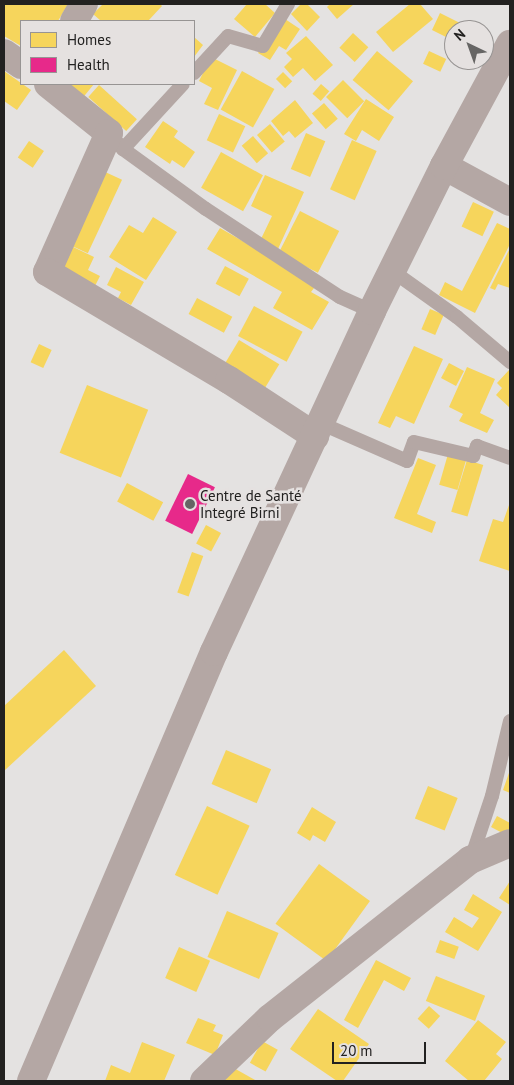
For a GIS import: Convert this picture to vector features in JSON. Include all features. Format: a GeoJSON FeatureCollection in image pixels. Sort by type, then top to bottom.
{"type":"FeatureCollection","features":[{"type":"Feature","properties":{"kind":"street"},"geometry":{"type":"LineString","coordinates":[[75,20],[84,4]]}},
{"type":"Feature","properties":{"kind":"street"},"geometry":{"type":"LineString","coordinates":[[31,1081],[214,652],[317,429],[391,270],[444,166],[509,50]]}},
{"type":"Feature","properties":{"kind":"street"},"geometry":{"type":"LineString","coordinates":[[4,53],[20,64]]}},
{"type":"Feature","properties":{"kind":"street"},"geometry":{"type":"LineString","coordinates":[[49,85],[116,141],[47,272],[317,429]]}},
{"type":"Feature","properties":{"kind":"street"},"geometry":{"type":"LineString","coordinates":[[444,166],[510,202]]}},
{"type":"Feature","properties":{"kind":"street"},"geometry":{"type":"LineString","coordinates":[[204,1081],[270,1018],[470,860],[510,843]]}},
{"type":"Feature","properties":{"kind":"lane"},"geometry":{"type":"LineString","coordinates":[[195,72],[228,36],[263,46],[288,4]]}},
{"type":"Feature","properties":{"kind":"lane"},"geometry":{"type":"LineString","coordinates":[[182,85],[116,141],[206,209],[340,297],[372,311]]}},
{"type":"Feature","properties":{"kind":"lane"},"geometry":{"type":"LineString","coordinates":[[391,270],[457,318],[510,362]]}},
{"type":"Feature","properties":{"kind":"lane"},"geometry":{"type":"LineString","coordinates":[[317,429],[407,461],[414,442],[473,456],[477,446],[510,458]]}},
{"type":"Feature","properties":{"kind":"lane"},"geometry":{"type":"LineString","coordinates":[[470,860],[492,796],[510,721]]}},
{"type":"Feature","properties":{"kind":"building: Homes"},"geometry":{"type":"Polygon","coordinates":[[[5,4],[68,4],[59,20],[20,20],[20,45],[4,36],[5,4]]]}},
{"type":"Feature","properties":{"kind":"building: Homes"},"geometry":{"type":"Polygon","coordinates":[[[103,4],[160,4],[162,6],[149,20],[100,20],[93,14],[103,4]]]}},
{"type":"Feature","properties":{"kind":"building: Homes"},"geometry":{"type":"Polygon","coordinates":[[[247,4],[265,4],[275,13],[255,37],[234,19],[247,4]]]}},
{"type":"Feature","properties":{"kind":"building: Homes"},"geometry":{"type":"Polygon","coordinates":[[[301,4],[307,4],[320,17],[307,31],[291,14],[301,4]]]}},
{"type":"Feature","properties":{"kind":"building: Homes"},"geometry":{"type":"Polygon","coordinates":[[[330,4],[354,4],[337,19],[327,7],[330,4]]]}},
{"type":"Feature","properties":{"kind":"building: Homes"},"geometry":{"type":"Polygon","coordinates":[[[410,4],[420,4],[433,19],[393,52],[376,32],[410,4]]]}},
{"type":"Feature","properties":{"kind":"building: Homes"},"geometry":{"type":"Polygon","coordinates":[[[440,13],[454,20],[444,20],[444,36],[432,30],[440,13]]]}},
{"type":"Feature","properties":{"kind":"building: Homes"},"geometry":{"type":"Polygon","coordinates":[[[282,17],[300,29],[286,50],[279,46],[270,60],[258,53],[282,17]]]}},
{"type":"Feature","properties":{"kind":"building: Homes"},"geometry":{"type":"Polygon","coordinates":[[[353,33],[368,47],[355,62],[339,48],[353,33]]]}},
{"type":"Feature","properties":{"kind":"building: Homes"},"geometry":{"type":"Polygon","coordinates":[[[306,36],[333,65],[315,81],[303,68],[293,77],[284,67],[292,59],[286,53],[306,36]]]}},
{"type":"Feature","properties":{"kind":"building: Homes"},"geometry":{"type":"Polygon","coordinates":[[[195,38],[203,45],[195,56],[195,38]]]}},
{"type":"Feature","properties":{"kind":"building: Homes"},"geometry":{"type":"Polygon","coordinates":[[[377,51],[413,81],[389,110],[353,80],[377,51]]]}},
{"type":"Feature","properties":{"kind":"building: Homes"},"geometry":{"type":"Polygon","coordinates":[[[429,51],[444,58],[444,64],[440,72],[423,64],[429,51]]]}},
{"type":"Feature","properties":{"kind":"building: Homes"},"geometry":{"type":"Polygon","coordinates":[[[211,57],[237,70],[218,110],[204,104],[212,88],[199,81],[211,57]]]}},
{"type":"Feature","properties":{"kind":"building: Homes"},"geometry":{"type":"Polygon","coordinates":[[[4,71],[20,82],[20,85],[24,85],[31,90],[17,110],[4,101],[4,71]]]}},
{"type":"Feature","properties":{"kind":"building: Homes"},"geometry":{"type":"Polygon","coordinates":[[[242,71],[274,89],[253,127],[221,109],[242,71]]]}},
{"type":"Feature","properties":{"kind":"building: Homes"},"geometry":{"type":"Polygon","coordinates":[[[283,72],[292,81],[285,88],[276,79],[283,72]]]}},
{"type":"Feature","properties":{"kind":"building: Homes"},"geometry":{"type":"Polygon","coordinates":[[[343,80],[364,101],[347,118],[326,97],[343,80]]]}},
{"type":"Feature","properties":{"kind":"building: Homes"},"geometry":{"type":"Polygon","coordinates":[[[321,84],[329,91],[321,101],[312,94],[321,84]]]}},
{"type":"Feature","properties":{"kind":"building: Homes"},"geometry":{"type":"Polygon","coordinates":[[[62,85],[93,85],[81,100],[62,85]]]}},
{"type":"Feature","properties":{"kind":"building: Homes"},"geometry":{"type":"Polygon","coordinates":[[[99,85],[137,119],[126,131],[88,97],[99,85]]]}},
{"type":"Feature","properties":{"kind":"building: Homes"},"geometry":{"type":"Polygon","coordinates":[[[366,99],[394,117],[379,141],[362,130],[356,141],[344,134],[366,99]]]}},
{"type":"Feature","properties":{"kind":"building: Homes"},"geometry":{"type":"Polygon","coordinates":[[[295,100],[313,123],[295,138],[289,131],[283,136],[271,121],[295,100]]]}},
{"type":"Feature","properties":{"kind":"building: Homes"},"geometry":{"type":"Polygon","coordinates":[[[324,103],[338,119],[326,129],[312,113],[324,103]]]}},
{"type":"Feature","properties":{"kind":"building: Homes"},"geometry":{"type":"Polygon","coordinates":[[[219,114],[245,126],[233,153],[207,140],[219,114]]]}},
{"type":"Feature","properties":{"kind":"building: Homes"},"geometry":{"type":"Polygon","coordinates":[[[163,121],[178,131],[174,137],[195,152],[184,168],[172,160],[170,164],[145,147],[163,121]]]}},
{"type":"Feature","properties":{"kind":"building: Homes"},"geometry":{"type":"Polygon","coordinates":[[[270,124],[285,142],[272,153],[257,135],[270,124]]]}},
{"type":"Feature","properties":{"kind":"building: Homes"},"geometry":{"type":"Polygon","coordinates":[[[306,133],[325,141],[310,177],[291,169],[306,133]]]}},
{"type":"Feature","properties":{"kind":"building: Homes"},"geometry":{"type":"Polygon","coordinates":[[[253,136],[268,153],[257,163],[242,146],[253,136]]]}},
{"type":"Feature","properties":{"kind":"building: Homes"},"geometry":{"type":"Polygon","coordinates":[[[352,140],[377,151],[355,200],[330,189],[352,140]]]}},
{"type":"Feature","properties":{"kind":"building: Homes"},"geometry":{"type":"Polygon","coordinates":[[[29,141],[44,151],[33,168],[18,158],[29,141]]]}},
{"type":"Feature","properties":{"kind":"building: Homes"},"geometry":{"type":"Polygon","coordinates":[[[221,152],[263,175],[243,211],[201,188],[221,152]]]}},
{"type":"Feature","properties":{"kind":"building: Homes"},"geometry":{"type":"Polygon","coordinates":[[[103,171],[122,180],[88,253],[69,244],[103,171]]]}},
{"type":"Feature","properties":{"kind":"building: Homes"},"geometry":{"type":"Polygon","coordinates":[[[265,175],[304,192],[278,249],[260,241],[272,216],[251,206],[265,175]]]}},
{"type":"Feature","properties":{"kind":"building: Homes"},"geometry":{"type":"Polygon","coordinates":[[[473,202],[494,212],[482,236],[462,226],[473,202]]]}},
{"type":"Feature","properties":{"kind":"building: Homes"},"geometry":{"type":"Polygon","coordinates":[[[300,211],[339,231],[318,273],[279,253],[300,211]]]}},
{"type":"Feature","properties":{"kind":"building: Homes"},"geometry":{"type":"Polygon","coordinates":[[[153,217],[177,232],[146,280],[109,257],[129,225],[143,233],[153,217]]]}},
{"type":"Feature","properties":{"kind":"building: Homes"},"geometry":{"type":"Polygon","coordinates":[[[497,223],[510,229],[510,244],[475,313],[439,295],[445,282],[462,291],[497,223]]]}},
{"type":"Feature","properties":{"kind":"building: Homes"},"geometry":{"type":"Polygon","coordinates":[[[220,228],[317,284],[311,292],[329,302],[312,330],[273,308],[282,292],[207,249],[220,228]]]}},
{"type":"Feature","properties":{"kind":"building: Homes"},"geometry":{"type":"Polygon","coordinates":[[[69,245],[94,257],[88,270],[100,276],[92,292],[54,275],[69,245]]]}},
{"type":"Feature","properties":{"kind":"building: Homes"},"geometry":{"type":"Polygon","coordinates":[[[510,248],[510,288],[498,284],[495,290],[490,288],[510,248]]]}},
{"type":"Feature","properties":{"kind":"building: Homes"},"geometry":{"type":"Polygon","coordinates":[[[225,266],[249,279],[239,296],[216,284],[225,266]]]}},
{"type":"Feature","properties":{"kind":"building: Homes"},"geometry":{"type":"Polygon","coordinates":[[[116,267],[144,282],[131,305],[118,298],[121,292],[107,285],[116,267]]]}},
{"type":"Feature","properties":{"kind":"building: Homes"},"geometry":{"type":"Polygon","coordinates":[[[197,298],[232,317],[224,333],[189,314],[197,298]]]}},
{"type":"Feature","properties":{"kind":"building: Homes"},"geometry":{"type":"Polygon","coordinates":[[[254,306],[303,332],[287,362],[238,336],[254,306]]]}},
{"type":"Feature","properties":{"kind":"building: Homes"},"geometry":{"type":"Polygon","coordinates":[[[430,309],[444,315],[435,335],[421,329],[430,309]]]}},
{"type":"Feature","properties":{"kind":"building: Homes"},"geometry":{"type":"Polygon","coordinates":[[[239,340],[279,364],[262,393],[221,369],[239,340]]]}},
{"type":"Feature","properties":{"kind":"building: Homes"},"geometry":{"type":"Polygon","coordinates":[[[39,344],[52,350],[43,368],[31,362],[39,344]]]}},
{"type":"Feature","properties":{"kind":"building: Homes"},"geometry":{"type":"Polygon","coordinates":[[[414,346],[443,359],[414,424],[396,416],[390,428],[378,423],[414,346]]]}},
{"type":"Feature","properties":{"kind":"building: Homes"},"geometry":{"type":"Polygon","coordinates":[[[449,363],[464,371],[456,386],[441,378],[449,363]]]}},
{"type":"Feature","properties":{"kind":"building: Homes"},"geometry":{"type":"Polygon","coordinates":[[[467,367],[495,379],[480,413],[494,420],[487,433],[459,421],[463,414],[449,407],[467,367]]]}},
{"type":"Feature","properties":{"kind":"building: Homes"},"geometry":{"type":"Polygon","coordinates":[[[509,370],[510,408],[496,395],[502,388],[497,383],[509,370]]]}},
{"type":"Feature","properties":{"kind":"building: Homes"},"geometry":{"type":"Polygon","coordinates":[[[87,385],[148,410],[121,477],[60,453],[87,385]]]}},
{"type":"Feature","properties":{"kind":"building: Homes"},"geometry":{"type":"Polygon","coordinates":[[[448,454],[466,459],[457,490],[439,485],[448,454]]]}},
{"type":"Feature","properties":{"kind":"building: Homes"},"geometry":{"type":"Polygon","coordinates":[[[418,458],[436,465],[417,514],[436,522],[432,533],[394,518],[418,458]]]}},
{"type":"Feature","properties":{"kind":"building: Homes"},"geometry":{"type":"Polygon","coordinates":[[[467,460],[483,465],[467,517],[451,512],[467,460]]]}},
{"type":"Feature","properties":{"kind":"building: Homes"},"geometry":{"type":"Polygon","coordinates":[[[127,483],[163,502],[153,521],[117,502],[127,483]]]}},
{"type":"Feature","properties":{"kind":"building: Homes"},"geometry":{"type":"Polygon","coordinates":[[[509,505],[510,571],[479,561],[493,519],[503,522],[509,505]]]}},
{"type":"Feature","properties":{"kind":"building: Homes"},"geometry":{"type":"Polygon","coordinates":[[[206,525],[221,533],[211,552],[196,544],[206,525]]]}},
{"type":"Feature","properties":{"kind":"building: Homes"},"geometry":{"type":"Polygon","coordinates":[[[192,552],[203,556],[189,597],[177,592],[192,552]]]}},
{"type":"Feature","properties":{"kind":"building: Homes"},"geometry":{"type":"Polygon","coordinates":[[[64,650],[96,686],[4,771],[4,706],[64,650]]]}},
{"type":"Feature","properties":{"kind":"building: Homes"},"geometry":{"type":"Polygon","coordinates":[[[226,750],[271,769],[257,803],[212,784],[226,750]]]}},
{"type":"Feature","properties":{"kind":"building: Homes"},"geometry":{"type":"Polygon","coordinates":[[[510,770],[510,793],[503,790],[510,770]]]}},
{"type":"Feature","properties":{"kind":"building: Homes"},"geometry":{"type":"Polygon","coordinates":[[[428,786],[458,798],[445,830],[415,818],[428,786]]]}},
{"type":"Feature","properties":{"kind":"building: Homes"},"geometry":{"type":"Polygon","coordinates":[[[207,806],[250,826],[217,895],[175,875],[207,806]]]}},
{"type":"Feature","properties":{"kind":"building: Homes"},"geometry":{"type":"Polygon","coordinates":[[[312,807],[336,822],[325,842],[313,835],[310,841],[297,833],[312,807]]]}},
{"type":"Feature","properties":{"kind":"building: Homes"},"geometry":{"type":"Polygon","coordinates":[[[497,816],[510,823],[510,837],[491,827],[497,816]]]}},
{"type":"Feature","properties":{"kind":"building: Homes"},"geometry":{"type":"Polygon","coordinates":[[[319,864],[370,901],[326,961],[276,924],[319,864]]]}},
{"type":"Feature","properties":{"kind":"building: Homes"},"geometry":{"type":"Polygon","coordinates":[[[510,881],[510,905],[499,898],[510,881]]]}},
{"type":"Feature","properties":{"kind":"building: Homes"},"geometry":{"type":"Polygon","coordinates":[[[473,894],[502,912],[478,951],[445,932],[454,917],[472,928],[479,918],[464,910],[473,894]]]}},
{"type":"Feature","properties":{"kind":"building: Homes"},"geometry":{"type":"Polygon","coordinates":[[[227,911],[279,933],[259,979],[207,957],[227,911]]]}},
{"type":"Feature","properties":{"kind":"building: Homes"},"geometry":{"type":"Polygon","coordinates":[[[440,940],[459,947],[454,959],[436,952],[440,940]]]}},
{"type":"Feature","properties":{"kind":"building: Homes"},"geometry":{"type":"Polygon","coordinates":[[[179,947],[210,961],[196,992],[165,978],[179,947]]]}},
{"type":"Feature","properties":{"kind":"building: Homes"},"geometry":{"type":"Polygon","coordinates":[[[376,960],[411,978],[404,991],[384,980],[358,1028],[344,1020],[376,960]]]}},
{"type":"Feature","properties":{"kind":"building: Homes"},"geometry":{"type":"Polygon","coordinates":[[[436,976],[485,996],[475,1021],[426,1001],[436,976]]]}},
{"type":"Feature","properties":{"kind":"building: Homes"},"geometry":{"type":"Polygon","coordinates":[[[429,1006],[440,1016],[429,1029],[418,1019],[429,1006]]]}},
{"type":"Feature","properties":{"kind":"building: Homes"},"geometry":{"type":"Polygon","coordinates":[[[318,1009],[369,1044],[343,1081],[337,1081],[290,1049],[318,1009]]]}},
{"type":"Feature","properties":{"kind":"building: Homes"},"geometry":{"type":"Polygon","coordinates":[[[198,1018],[216,1025],[213,1031],[223,1035],[215,1055],[186,1043],[198,1018]]]}},
{"type":"Feature","properties":{"kind":"building: Homes"},"geometry":{"type":"Polygon","coordinates":[[[478,1020],[506,1042],[496,1054],[502,1059],[484,1081],[469,1081],[445,1061],[478,1020]]]}},
{"type":"Feature","properties":{"kind":"building: Homes"},"geometry":{"type":"Polygon","coordinates":[[[262,1041],[278,1050],[266,1072],[250,1063],[262,1041]]]}},
{"type":"Feature","properties":{"kind":"building: Homes"},"geometry":{"type":"Polygon","coordinates":[[[142,1042],[175,1055],[164,1081],[105,1081],[111,1065],[130,1073],[142,1042]]]}},
{"type":"Feature","properties":{"kind":"building: Homes"},"geometry":{"type":"Polygon","coordinates":[[[232,1067],[257,1081],[224,1081],[232,1067]]]}},
{"type":"Feature","properties":{"kind":"building: Health","name":"Centre de Santé Integré Birni"},"geometry":{"type":"Polygon","coordinates":[[[188,474],[215,487],[192,534],[165,521],[188,474]]]}},
{"type":"Feature","properties":{"kind":"place","name":"Centre de Santé Integré Birni"},"geometry":{"type":"Point","coordinates":[190,504]}}]}
